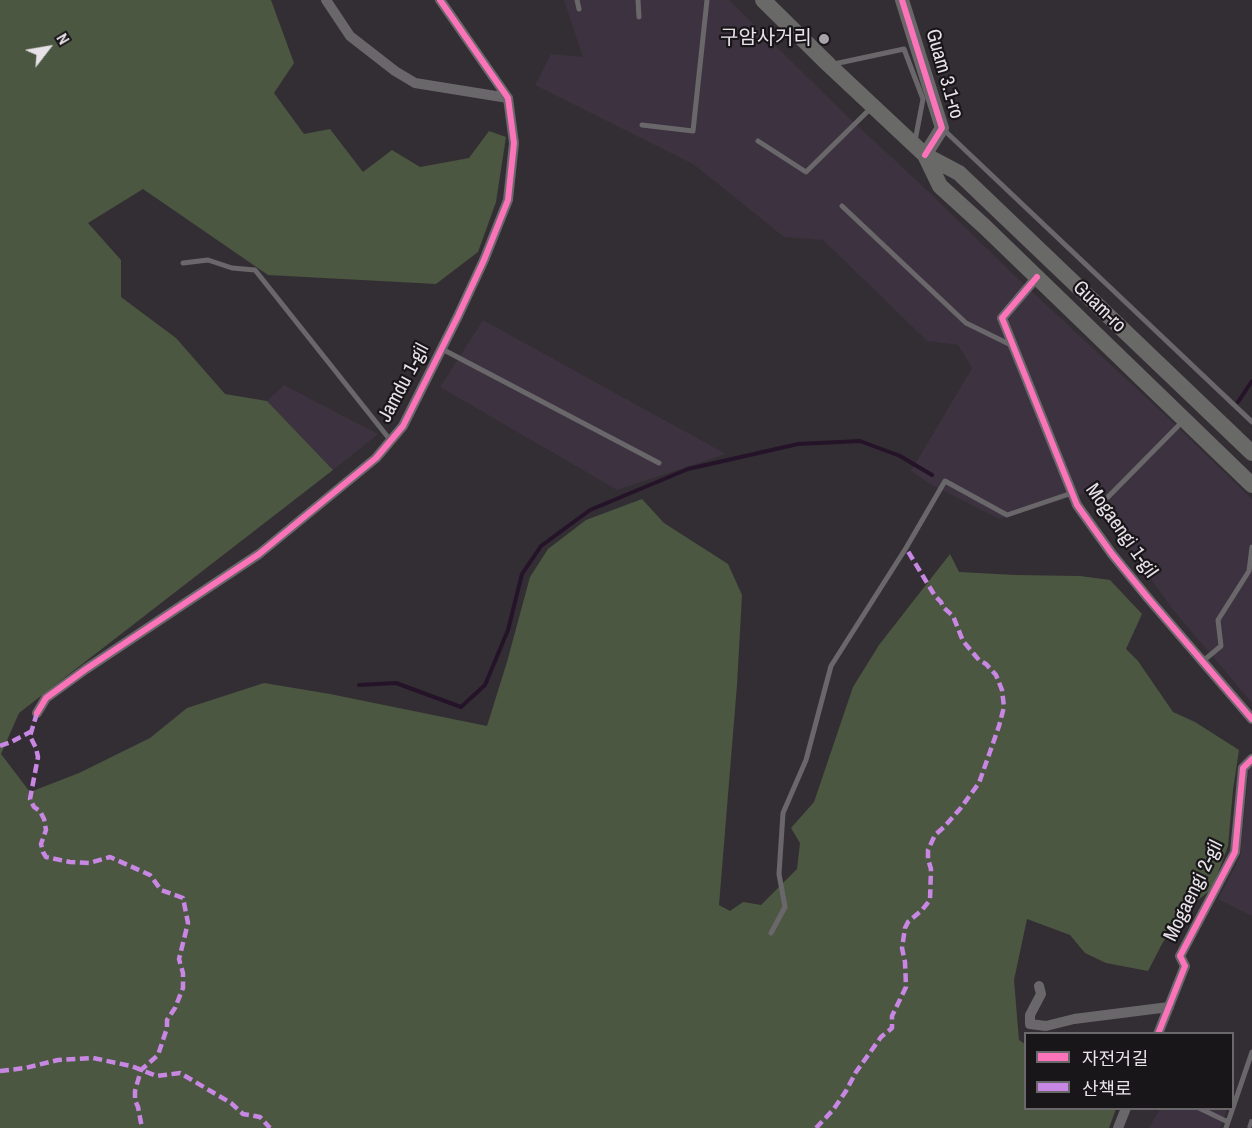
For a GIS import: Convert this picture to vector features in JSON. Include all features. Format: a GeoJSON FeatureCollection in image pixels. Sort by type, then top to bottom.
{"type":"FeatureCollection","features":[{"type":"Feature","properties":{"kind":"main road","name":"Guam-ro"},"geometry":{"type":"LineString","coordinates":[[763,0],[920,150],[959,172],[1252,453]]}},
{"type":"Feature","properties":{"kind":"main road","name":"Guam-ro"},"geometry":{"type":"LineString","coordinates":[[920,150],[940,186],[1252,485]]}},
{"type":"Feature","properties":{"kind":"street"},"geometry":{"type":"LineString","coordinates":[[326,0],[350,36],[395,71],[415,83],[508,98]]}},
{"type":"Feature","properties":{"kind":"street","name":"Jamdu 1-gil"},"geometry":{"type":"LineString","coordinates":[[37,713],[46,698],[86,669],[259,554],[376,459],[403,426],[458,316],[508,200],[514,143],[508,98],[440,0]]}},
{"type":"Feature","properties":{"kind":"street","name":"Guam 3.1-ro"},"geometry":{"type":"LineString","coordinates":[[902,0],[942,128],[920,150]]}},
{"type":"Feature","properties":{"kind":"street","name":"Mogaengi 1-gil"},"geometry":{"type":"LineString","coordinates":[[1037,277],[1002,318],[1077,505],[1112,554],[1148,598],[1252,718]]}},
{"type":"Feature","properties":{"kind":"street","name":"Mogaengi 2-gil"},"geometry":{"type":"LineString","coordinates":[[1159,1032],[1185,966],[1180,956],[1235,852],[1243,768],[1252,759]]}},
{"type":"Feature","properties":{"kind":"street"},"geometry":{"type":"LineString","coordinates":[[1039,986],[1041,994],[1030,1015],[1030,1024],[1046,1026],[1074,1019],[1169,1007]]}},
{"type":"Feature","properties":{"kind":"street"},"geometry":{"type":"LineString","coordinates":[[1118,1128],[1125,1110]]}},
{"type":"Feature","properties":{"kind":"lane"},"geometry":{"type":"LineString","coordinates":[[577,0],[579,9]]}},
{"type":"Feature","properties":{"kind":"lane"},"geometry":{"type":"LineString","coordinates":[[638,0],[639,17]]}},
{"type":"Feature","properties":{"kind":"lane"},"geometry":{"type":"LineString","coordinates":[[642,125],[693,131],[707,0]]}},
{"type":"Feature","properties":{"kind":"lane"},"geometry":{"type":"LineString","coordinates":[[829,65],[904,49],[923,99],[920,150]]}},
{"type":"Feature","properties":{"kind":"lane"},"geometry":{"type":"LineString","coordinates":[[758,141],[806,172],[873,106]]}},
{"type":"Feature","properties":{"kind":"lane"},"geometry":{"type":"LineString","coordinates":[[942,128],[1252,422]]}},
{"type":"Feature","properties":{"kind":"lane"},"geometry":{"type":"LineString","coordinates":[[842,206],[966,323],[1013,346]]}},
{"type":"Feature","properties":{"kind":"lane"},"geometry":{"type":"LineString","coordinates":[[183,263],[208,260],[232,268],[255,270],[391,441]]}},
{"type":"Feature","properties":{"kind":"lane"},"geometry":{"type":"LineString","coordinates":[[442,349],[659,463]]}},
{"type":"Feature","properties":{"kind":"lane"},"geometry":{"type":"LineString","coordinates":[[1108,497],[1185,419]]}},
{"type":"Feature","properties":{"kind":"lane"},"geometry":{"type":"LineString","coordinates":[[771,933],[785,907],[779,874],[783,813],[807,760],[831,666],[906,548],[945,481],[1007,515],[1072,493]]}},
{"type":"Feature","properties":{"kind":"lane"},"geometry":{"type":"LineString","coordinates":[[1203,661],[1221,646],[1218,620],[1249,571],[1252,547]]}},
{"type":"Feature","properties":{"kind":"lane"},"geometry":{"type":"LineString","coordinates":[[1234,1105],[1252,1052]]}},
{"type":"Feature","properties":{"kind":"lane"},"geometry":{"type":"LineString","coordinates":[[1202,1110],[1227,1125],[1232,1110]]}},
{"type":"Feature","properties":{"kind":"shaded area"},"geometry":{"type":"Polygon","coordinates":[[[564,0],[729,0],[845,114],[1252,499],[1252,703],[1174,611],[1088,492],[999,519],[932,485],[911,471],[972,368],[958,345],[927,341],[823,240],[784,237],[693,164],[535,85],[551,54],[583,57],[564,0]]]}},
{"type":"Feature","properties":{"kind":"shaded area"},"geometry":{"type":"Polygon","coordinates":[[[483,320],[726,454],[617,490],[440,387],[483,320]]]}},
{"type":"Feature","properties":{"kind":"shaded area"},"geometry":{"type":"Polygon","coordinates":[[[284,385],[378,434],[333,470],[267,401],[284,385]]]}},
{"type":"Feature","properties":{"kind":"shaded area"},"geometry":{"type":"Polygon","coordinates":[[[1252,765],[1252,916],[1218,899],[1240,857],[1249,768],[1252,765]]]}},
{"type":"Feature","properties":{"kind":"shaded area"},"geometry":{"type":"Polygon","coordinates":[[[1159,1110],[1227,1110],[1220,1128],[1149,1128],[1159,1110]]]}},
{"type":"Feature","properties":{"kind":"green space"},"geometry":{"type":"Polygon","coordinates":[[[0,0],[271,0],[294,63],[274,93],[304,134],[330,129],[363,172],[392,150],[420,167],[469,158],[489,131],[506,137],[496,202],[478,252],[436,284],[268,275],[143,189],[88,223],[121,260],[121,297],[176,338],[225,394],[267,401],[333,470],[19,713],[1,754],[30,792],[79,773],[150,738],[187,708],[264,683],[487,726],[530,577],[548,549],[586,520],[642,499],[664,523],[728,564],[742,595],[719,905],[730,911],[743,902],[761,905],[797,869],[800,843],[791,828],[814,802],[853,687],[879,645],[950,554],[959,572],[1080,576],[1110,580],[1142,614],[1126,649],[1138,661],[1173,712],[1195,722],[1239,750],[1228,846],[1212,889],[1194,903],[1163,942],[1148,971],[1106,963],[1085,953],[1070,935],[1027,919],[1014,980],[1019,1040],[1024,1043],[1024,1110],[1116,1110],[1109,1128],[0,1128],[0,0]]]}},
{"type":"Feature","properties":{"kind":"waterway"},"geometry":{"type":"LineString","coordinates":[[1238,402],[1252,381]]}},
{"type":"Feature","properties":{"kind":"waterway"},"geometry":{"type":"LineString","coordinates":[[359,685],[396,683],[461,707],[485,685],[508,630],[522,574],[541,546],[590,510],[688,469],[798,444],[860,441],[900,456],[932,475]]}},
{"type":"Feature","properties":{"kind":"railway"},"geometry":{"type":"LineString","coordinates":[[1249,1128],[1252,1119]]}},
{"type":"Feature","properties":{"kind":"marked path"},"geometry":{"type":"LineString","coordinates":[[816,1128],[833,1110],[881,1037],[892,1028],[892,1016],[906,987],[902,948],[905,928],[930,900],[931,869],[928,850],[935,835],[960,809],[979,783],[1004,707],[1002,690],[996,675],[963,641],[953,616],[935,596],[906,548]]}},
{"type":"Feature","properties":{"kind":"marked path"},"geometry":{"type":"LineString","coordinates":[[37,713],[30,736],[38,757],[30,799],[44,819],[46,830],[41,844],[46,857],[89,863],[110,857],[150,875],[161,890],[183,898],[188,923],[179,959],[183,973],[183,988],[167,1020],[167,1028],[158,1055],[141,1070],[135,1100],[142,1128]]}},
{"type":"Feature","properties":{"kind":"marked path"},"geometry":{"type":"LineString","coordinates":[[0,746],[32,731]]}},
{"type":"Feature","properties":{"kind":"marked path"},"geometry":{"type":"LineString","coordinates":[[0,1071],[58,1060],[93,1058],[131,1066],[157,1076],[180,1073],[231,1103],[243,1114],[260,1117],[270,1128]]}},
{"type":"Feature","properties":{"kind":"cycle path"},"geometry":{"type":"LineString","coordinates":[[37,713],[46,698],[86,669],[259,554],[376,458],[403,426],[458,316],[508,200],[514,143],[508,98],[440,0]]}},
{"type":"Feature","properties":{"kind":"cycle path"},"geometry":{"type":"LineString","coordinates":[[902,0],[942,128],[925,155]]}},
{"type":"Feature","properties":{"kind":"cycle path"},"geometry":{"type":"LineString","coordinates":[[1037,277],[1002,318],[1077,505],[1112,554],[1252,719]]}},
{"type":"Feature","properties":{"kind":"cycle path"},"geometry":{"type":"LineString","coordinates":[[1159,1032],[1185,966],[1180,956],[1235,852],[1243,768],[1252,759]]}},
{"type":"Feature","properties":{"kind":"place","name":"구암사거리"},"geometry":{"type":"Point","coordinates":[824,39]}}]}
